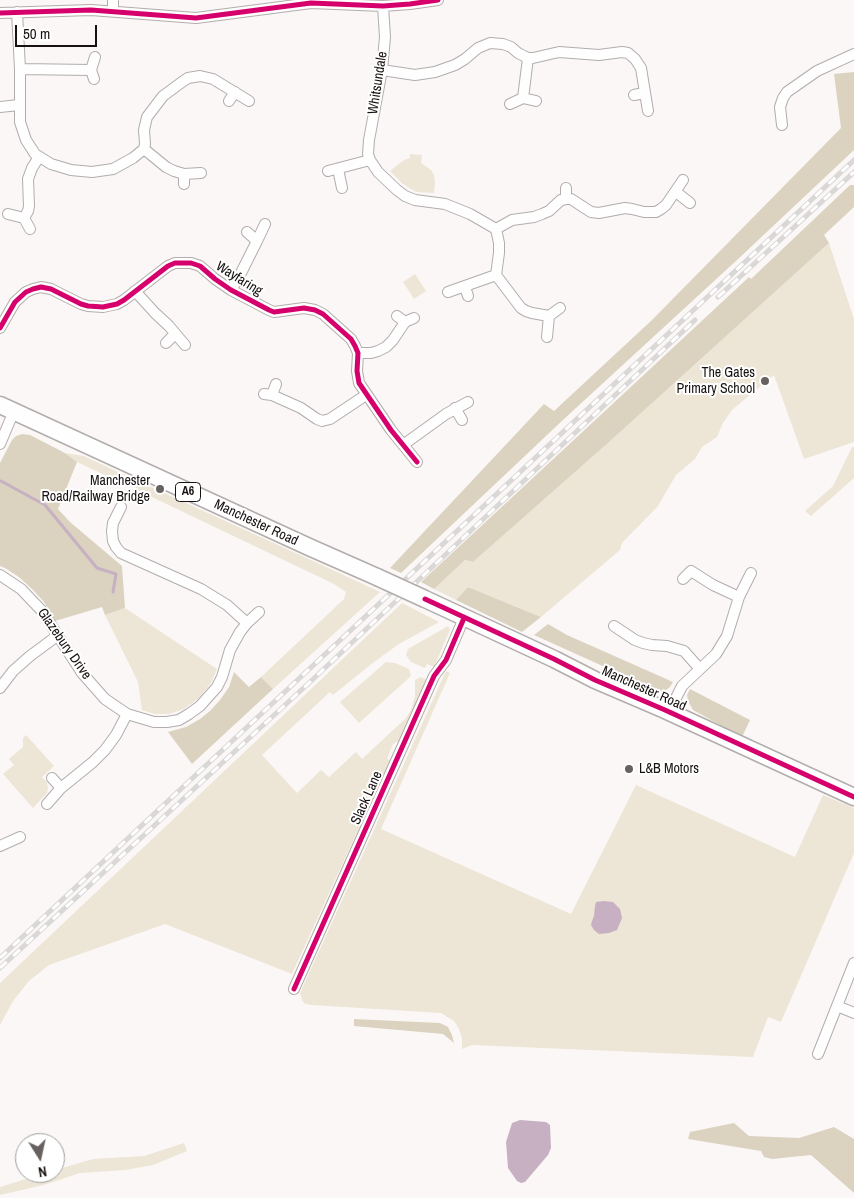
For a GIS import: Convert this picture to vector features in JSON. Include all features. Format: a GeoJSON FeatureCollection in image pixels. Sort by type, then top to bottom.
{"type":"FeatureCollection","features":[{"type":"Feature","properties":{"kind":"main road","name":"Manchester Road"},"geometry":{"type":"LineString","coordinates":[[7,408],[301,544],[425,599],[595,680],[854,797]]}},
{"type":"Feature","properties":{"kind":"street"},"geometry":{"type":"LineString","coordinates":[[113,0],[113,11]]}},
{"type":"Feature","properties":{"kind":"street"},"geometry":{"type":"LineString","coordinates":[[0,13],[91,10],[196,18],[311,3],[383,6],[438,0]]}},
{"type":"Feature","properties":{"kind":"street","name":"Whitsundale"},"geometry":{"type":"LineString","coordinates":[[370,160],[368,140],[382,70],[385,37],[383,6]]}},
{"type":"Feature","properties":{"kind":"street"},"geometry":{"type":"LineString","coordinates":[[17,12],[20,122],[22,132],[35,154],[51,164],[71,170],[92,172],[102,172],[123,164],[144,149],[144,130],[147,117],[163,96],[182,82],[195,76],[213,79],[249,101]]}},
{"type":"Feature","properties":{"kind":"street"},"geometry":{"type":"LineString","coordinates":[[382,70],[415,75],[435,72],[455,65],[478,48],[490,43],[511,47],[528,58],[559,52],[599,55],[628,52],[641,68],[639,94],[648,111]]}},
{"type":"Feature","properties":{"kind":"street"},"geometry":{"type":"LineString","coordinates":[[782,125],[780,107],[787,92],[817,71],[854,54]]}},
{"type":"Feature","properties":{"kind":"street"},"geometry":{"type":"LineString","coordinates":[[20,69],[93,75],[95,57]]}},
{"type":"Feature","properties":{"kind":"street"},"geometry":{"type":"LineString","coordinates":[[523,98],[528,58]]}},
{"type":"Feature","properties":{"kind":"street"},"geometry":{"type":"LineString","coordinates":[[229,102],[235,92]]}},
{"type":"Feature","properties":{"kind":"street"},"geometry":{"type":"LineString","coordinates":[[510,104],[523,98],[536,101]]}},
{"type":"Feature","properties":{"kind":"street"},"geometry":{"type":"LineString","coordinates":[[0,107],[20,105]]}},
{"type":"Feature","properties":{"kind":"street"},"geometry":{"type":"LineString","coordinates":[[144,149],[184,179],[201,173]]}},
{"type":"Feature","properties":{"kind":"street"},"geometry":{"type":"LineString","coordinates":[[24,218],[29,206],[28,179],[39,157]]}},
{"type":"Feature","properties":{"kind":"street"},"geometry":{"type":"LineString","coordinates":[[342,188],[333,170],[370,160],[378,172],[405,196],[415,200],[445,204],[470,214],[496,229],[499,243],[496,275],[521,308],[532,313],[549,316],[560,308]]}},
{"type":"Feature","properties":{"kind":"street"},"geometry":{"type":"LineString","coordinates":[[496,229],[512,220],[542,214],[549,211],[561,200],[566,199],[571,199],[592,212],[599,213],[625,208],[649,213],[661,209],[676,192],[683,180]]}},
{"type":"Feature","properties":{"kind":"street"},"geometry":{"type":"LineString","coordinates":[[566,188],[566,199]]}},
{"type":"Feature","properties":{"kind":"street"},"geometry":{"type":"LineString","coordinates":[[676,192],[690,203]]}},
{"type":"Feature","properties":{"kind":"street"},"geometry":{"type":"LineString","coordinates":[[8,214],[24,218],[30,230]]}},
{"type":"Feature","properties":{"kind":"street"},"geometry":{"type":"LineString","coordinates":[[231,290],[264,224]]}},
{"type":"Feature","properties":{"kind":"street"},"geometry":{"type":"LineString","coordinates":[[247,232],[257,241]]}},
{"type":"Feature","properties":{"kind":"street","name":"Wayfaring"},"geometry":{"type":"LineString","coordinates":[[0,328],[15,302],[26,292],[33,289],[51,288],[81,304],[95,307],[117,304],[168,266],[182,262],[200,266],[231,290],[274,312],[304,308],[323,314],[351,339],[358,354]]}},
{"type":"Feature","properties":{"kind":"street"},"geometry":{"type":"LineString","coordinates":[[448,292],[466,292],[496,275]]}},
{"type":"Feature","properties":{"kind":"street"},"geometry":{"type":"LineString","coordinates":[[135,291],[185,345]]}},
{"type":"Feature","properties":{"kind":"street"},"geometry":{"type":"LineString","coordinates":[[396,316],[409,320],[386,346],[378,351],[358,354],[357,377],[366,395],[417,462]]}},
{"type":"Feature","properties":{"kind":"street"},"geometry":{"type":"LineString","coordinates":[[547,337],[549,316]]}},
{"type":"Feature","properties":{"kind":"street"},"geometry":{"type":"LineString","coordinates":[[166,344],[175,334]]}},
{"type":"Feature","properties":{"kind":"street"},"geometry":{"type":"LineString","coordinates":[[276,384],[268,394],[301,408],[322,421],[330,419],[366,395]]}},
{"type":"Feature","properties":{"kind":"street"},"geometry":{"type":"LineString","coordinates":[[403,445],[446,414],[468,402]]}},
{"type":"Feature","properties":{"kind":"street"},"geometry":{"type":"LineString","coordinates":[[0,444],[7,408]]}},
{"type":"Feature","properties":{"kind":"street"},"geometry":{"type":"LineString","coordinates":[[456,408],[462,420]]}},
{"type":"Feature","properties":{"kind":"street"},"geometry":{"type":"LineString","coordinates":[[121,507],[107,530],[121,553],[202,589],[227,605],[247,623]]}},
{"type":"Feature","properties":{"kind":"street"},"geometry":{"type":"LineString","coordinates":[[683,579],[689,566],[713,585],[739,597]]}},
{"type":"Feature","properties":{"kind":"street"},"geometry":{"type":"LineString","coordinates":[[669,712],[682,686],[716,654],[727,636],[739,597],[751,573]]}},
{"type":"Feature","properties":{"kind":"street","name":"Glazebury Drive"},"geometry":{"type":"LineString","coordinates":[[0,576],[21,589],[42,611],[82,673],[105,698],[127,714],[154,722],[178,720],[200,706],[217,687],[230,650],[247,623],[259,612]]}},
{"type":"Feature","properties":{"kind":"street","name":"Slack Lane"},"geometry":{"type":"LineString","coordinates":[[294,989],[434,676],[446,660],[464,618]]}},
{"type":"Feature","properties":{"kind":"street"},"geometry":{"type":"LineString","coordinates":[[614,626],[629,630],[643,644],[667,646],[684,652],[700,669]]}},
{"type":"Feature","properties":{"kind":"street"},"geometry":{"type":"LineString","coordinates":[[0,688],[12,671],[57,636]]}},
{"type":"Feature","properties":{"kind":"street"},"geometry":{"type":"LineString","coordinates":[[47,804],[61,788],[105,750],[116,735],[127,714]]}},
{"type":"Feature","properties":{"kind":"street"},"geometry":{"type":"LineString","coordinates":[[52,778],[61,788]]}},
{"type":"Feature","properties":{"kind":"street"},"geometry":{"type":"LineString","coordinates":[[0,846],[20,837]]}},
{"type":"Feature","properties":{"kind":"street"},"geometry":{"type":"LineString","coordinates":[[818,1054],[854,963]]}},
{"type":"Feature","properties":{"kind":"street"},"geometry":{"type":"LineString","coordinates":[[837,1006],[854,1013]]}},
{"type":"Feature","properties":{"kind":"shaded area"},"geometry":{"type":"Polygon","coordinates":[[[854,72],[854,150],[401,573],[390,568],[544,404],[554,411],[652,320],[841,128],[834,74],[854,72]]]}},
{"type":"Feature","properties":{"kind":"shaded area"},"geometry":{"type":"Polygon","coordinates":[[[410,154],[422,155],[421,163],[431,170],[434,175],[434,193],[416,192],[403,184],[390,171],[404,160],[410,158],[410,154]]]}},
{"type":"Feature","properties":{"kind":"shaded area"},"geometry":{"type":"Polygon","coordinates":[[[850,185],[854,185],[854,207],[824,235],[829,243],[473,562],[465,560],[434,589],[421,582],[749,277],[751,279],[850,185]]]}},
{"type":"Feature","properties":{"kind":"shaded area"},"geometry":{"type":"Polygon","coordinates":[[[829,243],[854,319],[854,442],[804,459],[774,375],[732,410],[723,423],[717,437],[702,447],[695,459],[676,475],[658,506],[622,543],[620,550],[541,617],[468,587],[456,600],[434,589],[465,560],[473,562],[829,243]]]}},
{"type":"Feature","properties":{"kind":"shaded area"},"geometry":{"type":"Polygon","coordinates":[[[415,274],[426,291],[414,299],[403,282],[415,274]]]}},
{"type":"Feature","properties":{"kind":"shaded area"},"geometry":{"type":"Polygon","coordinates":[[[22,434],[30,435],[65,453],[77,462],[58,509],[70,522],[122,566],[125,608],[105,615],[102,607],[55,621],[44,602],[33,590],[19,577],[0,566],[0,463],[12,440],[22,434]]]}},
{"type":"Feature","properties":{"kind":"shaded area"},"geometry":{"type":"Polygon","coordinates":[[[852,447],[854,447],[854,478],[811,516],[805,511],[833,486],[852,447]]]}},
{"type":"Feature","properties":{"kind":"shaded area"},"geometry":{"type":"Polygon","coordinates":[[[65,453],[84,456],[131,478],[128,486],[77,462],[65,453]]]}},
{"type":"Feature","properties":{"kind":"shaded area"},"geometry":{"type":"Polygon","coordinates":[[[138,481],[380,592],[273,689],[261,677],[344,599],[346,592],[334,584],[135,489],[138,481]]]}},
{"type":"Feature","properties":{"kind":"shaded area"},"geometry":{"type":"Polygon","coordinates":[[[468,587],[541,617],[522,632],[456,600],[468,587]]]}},
{"type":"Feature","properties":{"kind":"shaded area"},"geometry":{"type":"Polygon","coordinates":[[[402,603],[439,622],[399,644],[333,695],[330,692],[262,755],[297,793],[321,770],[329,777],[356,752],[362,759],[406,718],[411,710],[415,696],[415,680],[421,677],[428,681],[402,739],[393,744],[387,759],[390,760],[292,974],[165,924],[49,965],[29,981],[13,1001],[0,1025],[0,983],[402,603]]]}},
{"type":"Feature","properties":{"kind":"shaded area"},"geometry":{"type":"Polygon","coordinates":[[[125,608],[217,669],[211,683],[199,698],[184,709],[169,714],[155,714],[142,710],[138,682],[105,615],[125,608]]]}},
{"type":"Feature","properties":{"kind":"shaded area"},"geometry":{"type":"Polygon","coordinates":[[[548,624],[567,635],[673,682],[665,691],[660,692],[534,635],[548,624]]]}},
{"type":"Feature","properties":{"kind":"shaded area"},"geometry":{"type":"Polygon","coordinates":[[[448,626],[450,630],[434,667],[427,664],[425,668],[411,662],[406,655],[408,649],[448,626]]]}},
{"type":"Feature","properties":{"kind":"shaded area"},"geometry":{"type":"Polygon","coordinates":[[[386,662],[395,663],[409,669],[411,676],[359,723],[340,702],[386,662]]]}},
{"type":"Feature","properties":{"kind":"shaded area"},"geometry":{"type":"Polygon","coordinates":[[[446,671],[450,673],[381,829],[571,914],[636,785],[795,857],[823,795],[854,808],[854,853],[781,1022],[768,1017],[753,1057],[472,1045],[462,1049],[462,1038],[459,1029],[454,1021],[441,1013],[305,1004],[300,993],[446,671]]]}},
{"type":"Feature","properties":{"kind":"shaded area"},"geometry":{"type":"Polygon","coordinates":[[[234,672],[249,687],[261,677],[273,689],[192,764],[168,732],[186,727],[210,711],[229,687],[234,672]]]}},
{"type":"Feature","properties":{"kind":"shaded area"},"geometry":{"type":"Polygon","coordinates":[[[690,689],[750,720],[742,737],[693,710],[687,695],[690,689]]]}},
{"type":"Feature","properties":{"kind":"shaded area"},"geometry":{"type":"Polygon","coordinates":[[[26,735],[54,766],[42,777],[47,782],[47,793],[33,808],[3,774],[14,765],[9,759],[23,747],[23,738],[26,735]]]}},
{"type":"Feature","properties":{"kind":"shaded area"},"geometry":{"type":"Polygon","coordinates":[[[596,902],[613,902],[620,909],[622,918],[617,930],[599,934],[591,925],[596,902]]]}},
{"type":"Feature","properties":{"kind":"shaded area"},"geometry":{"type":"Polygon","coordinates":[[[354,1019],[440,1023],[448,1027],[454,1043],[443,1034],[354,1026],[354,1019]]]}},
{"type":"Feature","properties":{"kind":"shaded area"},"geometry":{"type":"Polygon","coordinates":[[[520,1120],[546,1122],[550,1125],[551,1148],[548,1155],[525,1182],[521,1183],[517,1181],[508,1168],[506,1142],[512,1123],[520,1120]]]}},
{"type":"Feature","properties":{"kind":"shaded area"},"geometry":{"type":"Polygon","coordinates":[[[734,1123],[749,1136],[799,1138],[834,1127],[854,1139],[854,1193],[811,1155],[772,1159],[764,1157],[761,1151],[688,1139],[690,1132],[734,1123]]]}},
{"type":"Feature","properties":{"kind":"shaded area"},"geometry":{"type":"Polygon","coordinates":[[[184,1143],[187,1151],[153,1165],[125,1170],[80,1173],[65,1178],[65,1167],[93,1159],[144,1156],[184,1143]]]}},
{"type":"Feature","properties":{"kind":"shaded area"},"geometry":{"type":"Polygon","coordinates":[[[15,1182],[50,1183],[0,1195],[0,1187],[15,1182]]]}},
{"type":"Feature","properties":{"kind":"waterway"},"geometry":{"type":"LineString","coordinates":[[1,481],[45,505],[97,568],[116,574],[113,592]]}},
{"type":"Feature","properties":{"kind":"railway"},"geometry":{"type":"LineString","coordinates":[[0,958],[854,160]]}},
{"type":"Feature","properties":{"kind":"railway"},"geometry":{"type":"LineString","coordinates":[[718,297],[854,172]]}},
{"type":"Feature","properties":{"kind":"railway"},"geometry":{"type":"LineString","coordinates":[[0,968],[310,682],[695,320]]}},
{"type":"Feature","properties":{"kind":"cycle path"},"geometry":{"type":"LineString","coordinates":[[0,13],[91,10],[196,18],[311,3],[383,6],[438,0]]}},
{"type":"Feature","properties":{"kind":"cycle path"},"geometry":{"type":"LineString","coordinates":[[0,328],[15,302],[26,292],[33,289],[41,287],[51,289],[81,304],[103,307],[117,304],[124,300],[168,266],[175,263],[191,263],[200,266],[231,290],[274,312],[304,308],[323,314],[351,339],[358,353],[357,371],[359,383],[391,430],[417,462]]}},
{"type":"Feature","properties":{"kind":"cycle path"},"geometry":{"type":"LineString","coordinates":[[425,599],[595,680],[854,797]]}},
{"type":"Feature","properties":{"kind":"cycle path"},"geometry":{"type":"LineString","coordinates":[[294,989],[434,676],[446,660],[464,618]]}},
{"type":"Feature","properties":{"kind":"place","name":"The Gates Primary School"},"geometry":{"type":"Point","coordinates":[765,381]}},
{"type":"Feature","properties":{"kind":"place","name":"Manchester Road/Railway Bridge"},"geometry":{"type":"Point","coordinates":[160,489]}},
{"type":"Feature","properties":{"kind":"place","name":"L&B Motors"},"geometry":{"type":"Point","coordinates":[629,769]}}]}
